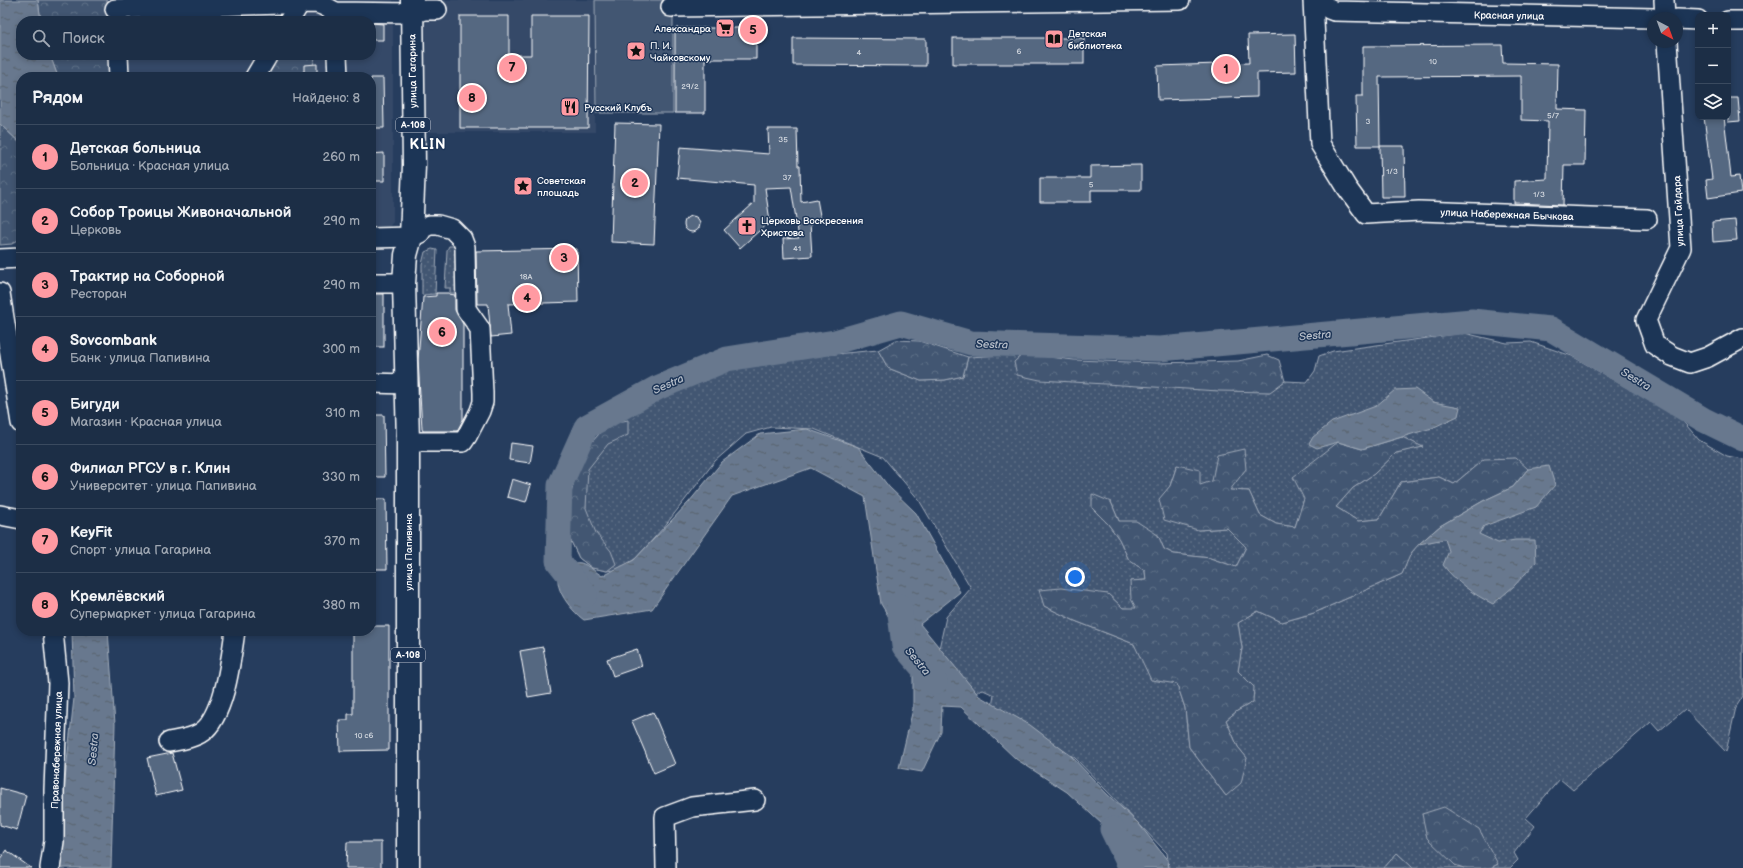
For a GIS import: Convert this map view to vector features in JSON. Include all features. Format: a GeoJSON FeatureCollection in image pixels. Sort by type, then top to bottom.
{"type":"FeatureCollection","features":[{"type":"Feature","properties":{"kind":"highway","name":"улица Гагарина"},"geometry":{"type":"LineString","coordinates":[[412,7],[414,165],[412,237]]}},
{"type":"Feature","properties":{"kind":"highway","name":"улица Папивина"},"geometry":{"type":"LineString","coordinates":[[408,868],[408,442],[404,283],[406,255],[412,237]]}},
{"type":"Feature","properties":{"kind":"street"},"geometry":{"type":"LineString","coordinates":[[671,6],[884,2],[1180,0]]}},
{"type":"Feature","properties":{"kind":"street","name":"улица Набережная Бычкова"},"geometry":{"type":"LineString","coordinates":[[1313,0],[1320,144],[1347,188],[1366,214],[1419,210],[1647,219]]}},
{"type":"Feature","properties":{"kind":"street","name":"Красная улица"},"geometry":{"type":"LineString","coordinates":[[1322,0],[1324,5],[1329,10],[1334,11],[1647,18]]}},
{"type":"Feature","properties":{"kind":"street"},"geometry":{"type":"LineString","coordinates":[[1664,0],[1665,12]]}},
{"type":"Feature","properties":{"kind":"street"},"geometry":{"type":"LineString","coordinates":[[292,16],[300,3]]}},
{"type":"Feature","properties":{"kind":"street"},"geometry":{"type":"LineString","coordinates":[[115,10],[212,5],[300,3],[329,9],[412,7],[425,10],[437,10]]}},
{"type":"Feature","properties":{"kind":"street"},"geometry":{"type":"LineString","coordinates":[[1683,19],[1695,20]]}},
{"type":"Feature","properties":{"kind":"street"},"geometry":{"type":"LineString","coordinates":[[1731,21],[1743,22]]}},
{"type":"Feature","properties":{"kind":"street","name":"улица Гайдара"},"geometry":{"type":"LineString","coordinates":[[1666,48],[1681,248],[1646,320],[1655,345],[1672,356],[1690,363],[1708,357],[1743,338]]}},
{"type":"Feature","properties":{"kind":"street"},"geometry":{"type":"LineString","coordinates":[[118,60],[119,72]]}},
{"type":"Feature","properties":{"kind":"street"},"geometry":{"type":"LineString","coordinates":[[258,72],[265,60]]}},
{"type":"Feature","properties":{"kind":"street"},"geometry":{"type":"LineString","coordinates":[[337,60],[338,72]]}},
{"type":"Feature","properties":{"kind":"street"},"geometry":{"type":"LineString","coordinates":[[376,238],[412,237],[420,233],[423,228],[430,225],[438,225],[452,229],[462,238],[465,247],[466,309],[480,329],[483,402],[467,436],[463,442],[408,442]]}},
{"type":"Feature","properties":{"kind":"street"},"geometry":{"type":"LineString","coordinates":[[1,259],[16,258]]}},
{"type":"Feature","properties":{"kind":"street"},"geometry":{"type":"LineString","coordinates":[[376,283],[404,283]]}},
{"type":"Feature","properties":{"kind":"street"},"geometry":{"type":"LineString","coordinates":[[0,293],[16,392]]}},
{"type":"Feature","properties":{"kind":"street"},"geometry":{"type":"LineString","coordinates":[[376,383],[406,384]]}},
{"type":"Feature","properties":{"kind":"street"},"geometry":{"type":"LineString","coordinates":[[0,515],[16,518]]}},
{"type":"Feature","properties":{"kind":"street","name":"Правонабережная улица"},"geometry":{"type":"LineString","coordinates":[[50,868],[54,841],[54,790],[58,683],[53,636]]}},
{"type":"Feature","properties":{"kind":"street"},"geometry":{"type":"LineString","coordinates":[[169,742],[201,733],[210,725],[216,714],[228,673],[234,636]]}},
{"type":"Feature","properties":{"kind":"street"},"geometry":{"type":"LineString","coordinates":[[666,868],[665,817],[692,807],[755,800]]}},
{"type":"Feature","properties":{"kind":"shaded area"},"geometry":{"type":"Polygon","coordinates":[[[107,0],[393,0],[393,222],[388,228],[376,229],[376,72],[110,72],[109,60],[376,60],[376,16],[108,16],[107,0]]]}},
{"type":"Feature","properties":{"kind":"shaded area"},"geometry":{"type":"Polygon","coordinates":[[[424,0],[595,0],[595,132],[423,132],[424,0]]]}},
{"type":"Feature","properties":{"kind":"green space"},"geometry":{"type":"Polygon","coordinates":[[[38,0],[107,0],[108,16],[40,16],[38,0]]]}},
{"type":"Feature","properties":{"kind":"green space"},"geometry":{"type":"Polygon","coordinates":[[[595,0],[673,0],[673,113],[596,113],[595,0]]]}},
{"type":"Feature","properties":{"kind":"green space"},"geometry":{"type":"Polygon","coordinates":[[[52,60],[109,60],[110,72],[56,72],[52,60]]]}},
{"type":"Feature","properties":{"kind":"green space"},"geometry":{"type":"Polygon","coordinates":[[[273,60],[314,60],[312,68],[302,72],[266,72],[273,60]]]}},
{"type":"Feature","properties":{"kind":"green space"},"geometry":{"type":"Polygon","coordinates":[[[0,124],[16,139],[16,241],[12,244],[0,245],[0,124]]]}},
{"type":"Feature","properties":{"kind":"green space"},"geometry":{"type":"Polygon","coordinates":[[[449,246],[456,246],[460,293],[450,293],[450,288],[445,288],[447,250],[449,246]]]}},
{"type":"Feature","properties":{"kind":"green space"},"geometry":{"type":"Polygon","coordinates":[[[432,249],[437,250],[435,294],[422,295],[422,264],[425,252],[432,249]]]}},
{"type":"Feature","properties":{"kind":"green space"},"geometry":{"type":"Polygon","coordinates":[[[1464,333],[1507,343],[1531,342],[1572,356],[1681,419],[1699,440],[1727,456],[1743,459],[1743,696],[1736,707],[1726,752],[1685,709],[1659,731],[1651,722],[1573,790],[1560,779],[1526,818],[1535,826],[1514,853],[1518,860],[1510,868],[1490,868],[1498,864],[1455,865],[1464,868],[1413,868],[1397,853],[1384,868],[1169,868],[1167,853],[1075,758],[1031,729],[992,707],[994,695],[981,689],[970,698],[938,653],[946,617],[971,588],[919,500],[883,457],[814,429],[771,427],[746,434],[715,461],[664,527],[636,558],[620,569],[607,571],[592,568],[579,558],[568,535],[570,498],[577,469],[591,443],[608,424],[624,412],[685,383],[736,365],[878,350],[888,368],[921,381],[945,380],[963,376],[968,357],[1023,354],[1014,362],[1269,392],[1285,381],[1307,382],[1315,371],[1319,356],[1333,351],[1464,333]],[[1402,437],[1362,449],[1304,499],[1295,527],[1276,524],[1260,515],[1249,491],[1229,490],[1212,481],[1200,486],[1177,465],[1170,486],[1160,499],[1198,530],[1227,528],[1246,547],[1236,567],[1210,558],[1174,554],[1164,549],[1158,535],[1119,521],[1111,502],[1108,524],[1119,539],[1129,560],[1145,571],[1146,580],[1130,581],[1136,609],[1123,608],[1108,594],[1044,606],[1075,621],[1134,644],[1143,660],[1177,684],[1185,708],[1189,747],[1226,796],[1247,758],[1238,747],[1226,720],[1237,711],[1253,702],[1238,671],[1242,648],[1238,623],[1258,611],[1282,622],[1314,613],[1402,574],[1410,556],[1424,539],[1444,524],[1483,501],[1484,459],[1454,484],[1439,477],[1401,482],[1379,519],[1358,521],[1336,507],[1353,488],[1374,474],[1396,453],[1422,447],[1402,437]]]}},
{"type":"Feature","properties":{"kind":"green space"},"geometry":{"type":"Polygon","coordinates":[[[896,340],[919,341],[968,357],[963,376],[945,380],[921,381],[888,368],[878,350],[896,340]]]}},
{"type":"Feature","properties":{"kind":"green space"},"geometry":{"type":"Polygon","coordinates":[[[1023,354],[1074,360],[1157,363],[1238,361],[1267,355],[1279,360],[1285,381],[1270,392],[1219,391],[1040,380],[1017,375],[1014,362],[1023,354]]]}},
{"type":"Feature","properties":{"kind":"green space"},"geometry":{"type":"Polygon","coordinates":[[[628,420],[628,435],[608,444],[588,469],[586,508],[596,533],[611,551],[616,564],[607,571],[592,568],[579,558],[568,535],[570,498],[577,469],[591,443],[608,424],[628,420]]]}},
{"type":"Feature","properties":{"kind":"green space"},"geometry":{"type":"Polygon","coordinates":[[[1402,437],[1423,447],[1396,453],[1374,474],[1353,488],[1336,507],[1358,521],[1379,519],[1401,482],[1439,477],[1454,484],[1484,459],[1516,458],[1528,469],[1513,487],[1483,501],[1440,526],[1411,553],[1402,574],[1314,613],[1282,622],[1258,611],[1238,623],[1242,648],[1238,671],[1254,687],[1253,702],[1237,711],[1226,720],[1238,747],[1247,758],[1241,783],[1226,796],[1189,747],[1185,708],[1177,684],[1151,680],[1134,644],[1075,621],[1044,606],[1039,590],[1061,588],[1108,594],[1123,608],[1136,608],[1131,599],[1130,581],[1146,580],[1145,571],[1129,560],[1119,539],[1108,524],[1092,508],[1092,494],[1111,502],[1119,521],[1136,521],[1158,535],[1164,549],[1174,554],[1210,558],[1236,567],[1246,547],[1227,528],[1198,530],[1164,520],[1159,499],[1170,486],[1177,465],[1200,470],[1200,485],[1212,481],[1217,455],[1244,449],[1246,469],[1230,490],[1249,491],[1260,515],[1276,524],[1295,527],[1304,499],[1293,477],[1338,442],[1362,449],[1402,437]]]}},
{"type":"Feature","properties":{"kind":"green space"},"geometry":{"type":"Polygon","coordinates":[[[1444,807],[1479,829],[1498,864],[1490,868],[1464,868],[1455,865],[1427,838],[1422,814],[1444,807]]]}},
{"type":"Feature","properties":{"kind":"green space"},"geometry":{"type":"Polygon","coordinates":[[[1397,853],[1413,868],[1384,868],[1397,853]]]}},
{"type":"Feature","properties":{"kind":"water"},"geometry":{"type":"Polygon","coordinates":[[[0,0],[38,0],[40,16],[16,16],[16,60],[52,60],[56,72],[16,72],[16,139],[0,124],[0,0]]]}},
{"type":"Feature","properties":{"kind":"water"},"geometry":{"type":"Polygon","coordinates":[[[1415,389],[1433,402],[1460,407],[1458,416],[1432,428],[1362,449],[1338,442],[1317,448],[1309,444],[1313,437],[1332,422],[1376,406],[1395,390],[1415,389]]]}},
{"type":"Feature","properties":{"kind":"water"},"geometry":{"type":"Polygon","coordinates":[[[807,429],[858,447],[889,487],[916,513],[960,592],[920,624],[979,696],[1030,725],[1071,756],[1107,794],[1139,824],[1168,861],[1169,868],[1132,868],[1103,825],[1067,792],[1016,759],[961,707],[942,706],[941,732],[922,772],[899,768],[913,709],[913,657],[881,604],[865,497],[811,468],[732,496],[652,609],[584,620],[572,609],[562,594],[558,579],[560,572],[566,567],[581,563],[602,576],[634,560],[689,502],[722,462],[760,434],[807,429]]]}},
{"type":"Feature","properties":{"kind":"water"},"geometry":{"type":"Polygon","coordinates":[[[1549,466],[1555,485],[1536,507],[1484,526],[1479,534],[1498,543],[1515,540],[1535,540],[1536,562],[1514,586],[1493,604],[1466,588],[1443,565],[1449,551],[1445,539],[1419,544],[1440,526],[1483,501],[1513,487],[1528,469],[1549,466]]]}},
{"type":"Feature","properties":{"kind":"water"},"geometry":{"type":"Polygon","coordinates":[[[72,636],[108,636],[115,724],[111,868],[60,868],[65,780],[74,698],[72,636]]]}},
{"type":"Feature","properties":{"kind":"building"},"geometry":{"type":"Polygon","coordinates":[[[460,16],[509,16],[509,55],[531,55],[531,16],[589,16],[588,128],[460,128],[460,16]]]}},
{"type":"Feature","properties":{"kind":"building"},"geometry":{"type":"Polygon","coordinates":[[[376,23],[383,24],[383,40],[376,40],[376,23]]]}},
{"type":"Feature","properties":{"kind":"building"},"geometry":{"type":"Polygon","coordinates":[[[675,28],[756,28],[756,59],[705,59],[705,113],[675,113],[675,28]]]}},
{"type":"Feature","properties":{"kind":"building"},"geometry":{"type":"Polygon","coordinates":[[[1295,34],[1296,72],[1257,73],[1257,97],[1158,100],[1157,66],[1249,63],[1248,35],[1295,34]]]}},
{"type":"Feature","properties":{"kind":"building"},"geometry":{"type":"Polygon","coordinates":[[[793,38],[926,39],[926,66],[793,65],[793,38]]]}},
{"type":"Feature","properties":{"kind":"building"},"geometry":{"type":"Polygon","coordinates":[[[953,38],[1084,38],[1084,64],[953,64],[953,38]]]}},
{"type":"Feature","properties":{"kind":"building"},"geometry":{"type":"Polygon","coordinates":[[[1502,45],[1503,63],[1558,64],[1557,109],[1586,110],[1585,165],[1564,165],[1563,205],[1514,203],[1514,181],[1547,179],[1548,121],[1521,120],[1521,76],[1379,77],[1380,146],[1357,146],[1356,96],[1363,96],[1363,46],[1502,45]]]}},
{"type":"Feature","properties":{"kind":"building"},"geometry":{"type":"Polygon","coordinates":[[[317,64],[317,72],[304,72],[304,65],[317,64]]]}},
{"type":"Feature","properties":{"kind":"building"},"geometry":{"type":"Polygon","coordinates":[[[376,78],[383,78],[384,128],[376,128],[376,78]]]}},
{"type":"Feature","properties":{"kind":"building"},"geometry":{"type":"Polygon","coordinates":[[[1731,98],[1738,98],[1740,121],[1728,122],[1728,120],[1731,120],[1731,98]]]}},
{"type":"Feature","properties":{"kind":"building"},"geometry":{"type":"Polygon","coordinates":[[[1704,120],[1724,120],[1731,177],[1739,176],[1741,193],[1708,198],[1706,180],[1712,179],[1704,120]]]}},
{"type":"Feature","properties":{"kind":"building"},"geometry":{"type":"Polygon","coordinates":[[[615,123],[659,124],[654,244],[611,242],[615,123]]]}},
{"type":"Feature","properties":{"kind":"building"},"geometry":{"type":"Polygon","coordinates":[[[768,129],[797,129],[801,202],[817,199],[821,221],[810,223],[812,256],[784,258],[783,239],[799,238],[791,187],[765,188],[770,221],[740,248],[724,230],[754,203],[754,185],[677,178],[680,147],[769,154],[768,129]]]}},
{"type":"Feature","properties":{"kind":"building"},"geometry":{"type":"Polygon","coordinates":[[[1380,146],[1404,146],[1405,197],[1381,197],[1380,146]]]}},
{"type":"Feature","properties":{"kind":"building"},"geometry":{"type":"Polygon","coordinates":[[[384,153],[384,181],[376,181],[376,154],[384,153]]]}},
{"type":"Feature","properties":{"kind":"building"},"geometry":{"type":"Polygon","coordinates":[[[1141,165],[1141,190],[1091,190],[1091,202],[1040,202],[1040,178],[1090,178],[1090,166],[1141,165]]]}},
{"type":"Feature","properties":{"kind":"building"},"geometry":{"type":"Polygon","coordinates":[[[689,216],[695,216],[700,221],[698,230],[695,232],[689,232],[684,227],[684,221],[689,216]]]}},
{"type":"Feature","properties":{"kind":"building"},"geometry":{"type":"Polygon","coordinates":[[[1735,220],[1737,240],[1713,242],[1712,222],[1735,220]]]}},
{"type":"Feature","properties":{"kind":"building"},"geometry":{"type":"Polygon","coordinates":[[[577,249],[578,302],[508,304],[511,335],[491,337],[488,304],[477,304],[476,251],[577,249]]]}},
{"type":"Feature","properties":{"kind":"building"},"geometry":{"type":"Polygon","coordinates":[[[436,293],[449,293],[455,295],[455,310],[463,324],[463,420],[457,431],[423,431],[422,429],[418,360],[423,297],[436,296],[436,293]]]}},
{"type":"Feature","properties":{"kind":"building"},"geometry":{"type":"Polygon","coordinates":[[[376,294],[384,294],[384,347],[376,347],[376,294]]]}},
{"type":"Feature","properties":{"kind":"building"},"geometry":{"type":"Polygon","coordinates":[[[376,415],[384,415],[385,477],[376,477],[376,415]]]}},
{"type":"Feature","properties":{"kind":"building"},"geometry":{"type":"Polygon","coordinates":[[[511,443],[533,446],[530,463],[509,460],[511,443]]]}},
{"type":"Feature","properties":{"kind":"building"},"geometry":{"type":"Polygon","coordinates":[[[512,479],[531,485],[526,502],[507,497],[512,479]]]}},
{"type":"Feature","properties":{"kind":"building"},"geometry":{"type":"Polygon","coordinates":[[[376,499],[386,499],[387,569],[376,569],[376,499]]]}},
{"type":"Feature","properties":{"kind":"building"},"geometry":{"type":"Polygon","coordinates":[[[376,626],[389,626],[389,750],[340,751],[339,720],[348,720],[348,714],[353,714],[353,636],[376,636],[376,626]]]}},
{"type":"Feature","properties":{"kind":"building"},"geometry":{"type":"Polygon","coordinates":[[[543,647],[551,693],[528,697],[520,651],[543,647]]]}},
{"type":"Feature","properties":{"kind":"building"},"geometry":{"type":"Polygon","coordinates":[[[637,649],[642,666],[613,676],[607,659],[637,649]]]}},
{"type":"Feature","properties":{"kind":"building"},"geometry":{"type":"Polygon","coordinates":[[[653,712],[675,764],[654,773],[632,721],[653,712]]]}},
{"type":"Feature","properties":{"kind":"building"},"geometry":{"type":"Polygon","coordinates":[[[172,753],[182,790],[156,796],[147,758],[172,753]]]}},
{"type":"Feature","properties":{"kind":"building"},"geometry":{"type":"Polygon","coordinates":[[[0,788],[26,795],[17,830],[0,825],[0,788]]]}},
{"type":"Feature","properties":{"kind":"building"},"geometry":{"type":"Polygon","coordinates":[[[347,842],[381,842],[381,868],[346,868],[347,842]]]}},
{"type":"Feature","properties":{"kind":"building"},"geometry":{"type":"Polygon","coordinates":[[[6,850],[31,868],[0,868],[0,859],[6,850]]]}},
{"type":"Feature","properties":{"kind":"waterway","name":"Sestra"},"geometry":{"type":"LineString","coordinates":[[585,595],[558,561],[560,485],[586,427],[657,388],[727,359],[835,342],[901,323],[971,343],[1160,349],[1472,321],[1551,329],[1704,420],[1743,439]]}},
{"type":"Feature","properties":{"kind":"waterway","name":"Sestra"},"geometry":{"type":"LineString","coordinates":[[899,606],[904,646],[935,682]]}},
{"type":"Feature","properties":{"kind":"waterway","name":"Sestra"},"geometry":{"type":"LineString","coordinates":[[1112,829],[1131,868]]}},
{"type":"Feature","properties":{"kind":"place","name":"Александра"},"geometry":{"type":"Point","coordinates":[725,28]}},
{"type":"Feature","properties":{"kind":"place","name":"Бигуди"},"geometry":{"type":"Point","coordinates":[753,30]}},
{"type":"Feature","properties":{"kind":"place","name":"Детская библиотека"},"geometry":{"type":"Point","coordinates":[1054,39]}},
{"type":"Feature","properties":{"kind":"place","name":"П. И. Чайковскому"},"geometry":{"type":"Point","coordinates":[636,51]}},
{"type":"Feature","properties":{"kind":"place","name":"KeyFit"},"geometry":{"type":"Point","coordinates":[512,68]}},
{"type":"Feature","properties":{"kind":"place","name":"Детская больница"},"geometry":{"type":"Point","coordinates":[1226,69]}},
{"type":"Feature","properties":{"kind":"place","name":"Кремлёвский"},"geometry":{"type":"Point","coordinates":[472,98]}},
{"type":"Feature","properties":{"kind":"place","name":"Русский Клубъ"},"geometry":{"type":"Point","coordinates":[570,107]}},
{"type":"Feature","properties":{"kind":"place","name":"Собор Троицы Живоначальной"},"geometry":{"type":"Point","coordinates":[635,183]}},
{"type":"Feature","properties":{"kind":"place","name":"Советская площадь"},"geometry":{"type":"Point","coordinates":[523,186]}},
{"type":"Feature","properties":{"kind":"place","name":"Церковь Воскресения Христова"},"geometry":{"type":"Point","coordinates":[747,226]}},
{"type":"Feature","properties":{"kind":"place","name":"Трактир на Соборной"},"geometry":{"type":"Point","coordinates":[564,258]}},
{"type":"Feature","properties":{"kind":"place","name":"Sovcombank"},"geometry":{"type":"Point","coordinates":[527,298]}},
{"type":"Feature","properties":{"kind":"place","name":"Филиал РГСУ в г. Клин"},"geometry":{"type":"Point","coordinates":[442,332]}},
{"type":"Feature","properties":{"kind":"district","name":"KLIN"},"geometry":{"type":"Point","coordinates":[428,144]}}]}
